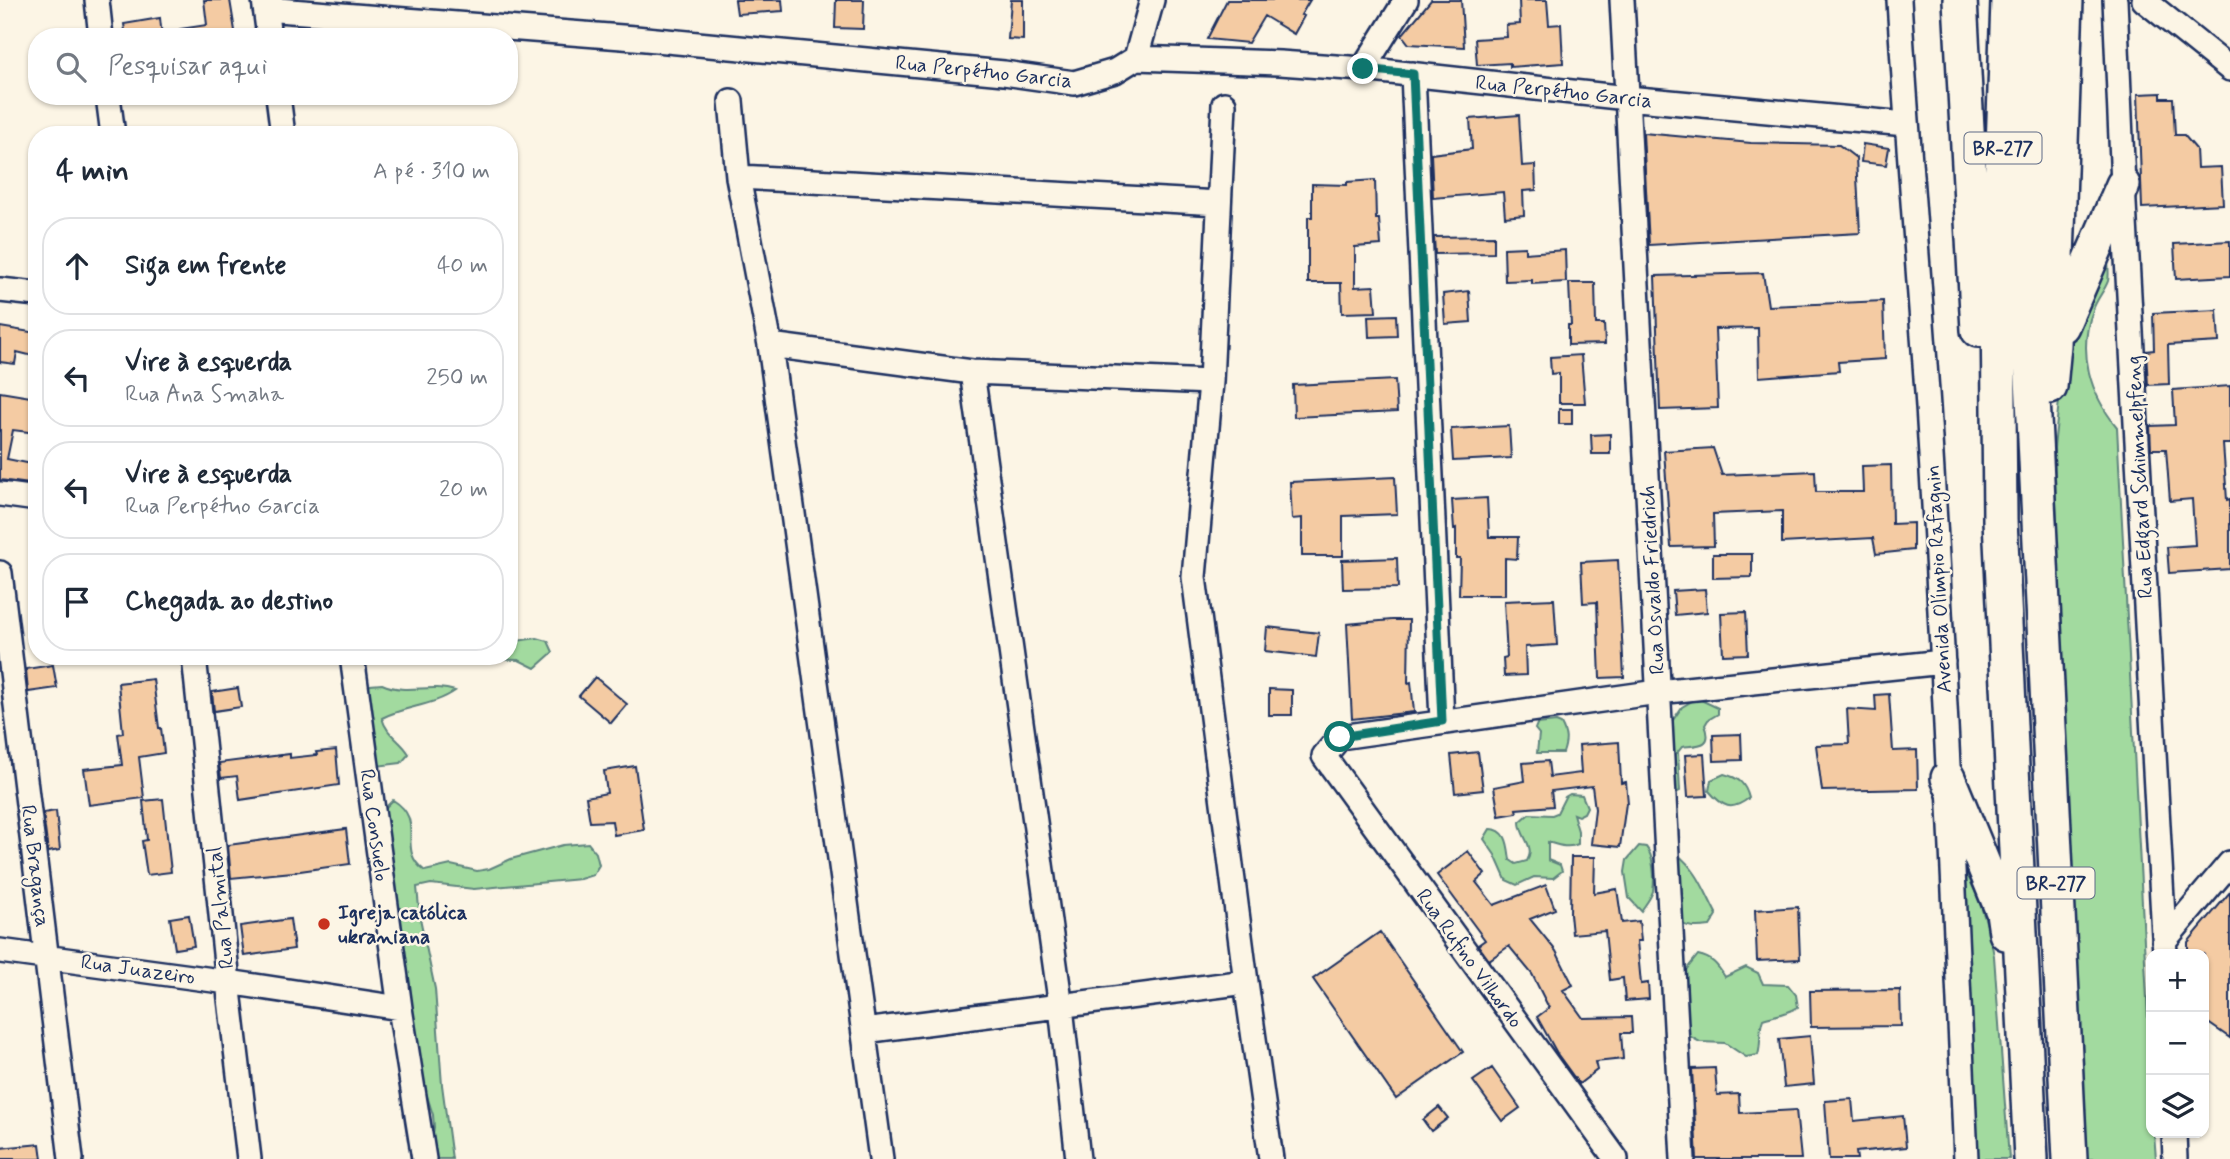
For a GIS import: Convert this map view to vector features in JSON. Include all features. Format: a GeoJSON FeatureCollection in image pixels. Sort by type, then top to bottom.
{"type":"FeatureCollection","features":[{"type":"Feature","properties":{"kind":"highway"},"geometry":{"type":"LineString","coordinates":[[1961,0],[1983,438],[2000,520]]}},
{"type":"Feature","properties":{"kind":"highway","name":"BR-277"},"geometry":{"type":"LineString","coordinates":[[2008,0],[2013,296],[2039,498],[2042,607],[2070,1159]]}},
{"type":"Feature","properties":{"kind":"highway","name":"BR-277"},"geometry":{"type":"LineString","coordinates":[[2031,1159],[2000,520],[2013,296],[2036,0]]}},
{"type":"Feature","properties":{"kind":"highway"},"geometry":{"type":"LineString","coordinates":[[2039,498],[2054,345],[2066,0]]}},
{"type":"Feature","properties":{"kind":"highway"},"geometry":{"type":"LineString","coordinates":[[2054,345],[2123,185]]}},
{"type":"Feature","properties":{"kind":"highway"},"geometry":{"type":"LineString","coordinates":[[1948,778],[2003,912],[2029,1120]]}},
{"type":"Feature","properties":{"kind":"street"},"geometry":{"type":"LineString","coordinates":[[97,0],[101,28]]}},
{"type":"Feature","properties":{"kind":"street"},"geometry":{"type":"LineString","coordinates":[[1136,58],[1152,0]]}},
{"type":"Feature","properties":{"kind":"street"},"geometry":{"type":"LineString","coordinates":[[1363,69],[1406,0]]}},
{"type":"Feature","properties":{"kind":"street","name":"Rua Osvaldo Friedrich"},"geometry":{"type":"LineString","coordinates":[[1622,0],[1683,1159]]}},
{"type":"Feature","properties":{"kind":"street","name":"Avenida Olímpio Rafagnin"},"geometry":{"type":"LineString","coordinates":[[1899,0],[1943,662],[1966,1159]]}},
{"type":"Feature","properties":{"kind":"street","name":"Rua Edgard Schimmelpfeng"},"geometry":{"type":"LineString","coordinates":[[2115,0],[2165,948]]}},
{"type":"Feature","properties":{"kind":"street"},"geometry":{"type":"LineString","coordinates":[[2144,0],[2230,69]]}},
{"type":"Feature","properties":{"kind":"street"},"geometry":{"type":"LineString","coordinates":[[265,5],[268,28]]}},
{"type":"Feature","properties":{"kind":"street","name":"Rua Perpétuo Garcia"},"geometry":{"type":"LineString","coordinates":[[265,5],[990,72],[1074,83],[1115,71],[1136,58],[1280,63],[1906,124]]}},
{"type":"Feature","properties":{"kind":"street"},"geometry":{"type":"LineString","coordinates":[[1413,74],[1442,721],[1658,692],[1943,662]]}},
{"type":"Feature","properties":{"kind":"street"},"geometry":{"type":"LineString","coordinates":[[731,101],[738,177],[770,345],[881,1159]]}},
{"type":"Feature","properties":{"kind":"street"},"geometry":{"type":"LineString","coordinates":[[1224,104],[1211,382],[1194,577],[1271,1159]]}},
{"type":"Feature","properties":{"kind":"street"},"geometry":{"type":"LineString","coordinates":[[109,105],[112,126]]}},
{"type":"Feature","properties":{"kind":"street"},"geometry":{"type":"LineString","coordinates":[[279,105],[282,126]]}},
{"type":"Feature","properties":{"kind":"street"},"geometry":{"type":"LineString","coordinates":[[738,177],[1219,203]]}},
{"type":"Feature","properties":{"kind":"street"},"geometry":{"type":"LineString","coordinates":[[0,290],[28,294]]}},
{"type":"Feature","properties":{"kind":"street"},"geometry":{"type":"LineString","coordinates":[[770,345],[972,372],[1211,382]]}},
{"type":"Feature","properties":{"kind":"street"},"geometry":{"type":"LineString","coordinates":[[972,372],[1061,1007],[1078,1159]]}},
{"type":"Feature","properties":{"kind":"street"},"geometry":{"type":"LineString","coordinates":[[0,494],[28,498]]}},
{"type":"Feature","properties":{"kind":"street","name":"Rua Bragança"},"geometry":{"type":"LineString","coordinates":[[0,573],[71,1159]]}},
{"type":"Feature","properties":{"kind":"street","name":"Rua Palmital"},"geometry":{"type":"LineString","coordinates":[[195,665],[249,1159]]}},
{"type":"Feature","properties":{"kind":"street","name":"Rua Consuelo"},"geometry":{"type":"LineString","coordinates":[[353,665],[400,1008],[424,1159]]}},
{"type":"Feature","properties":{"kind":"street","name":"Rua Rufino Vilhordo"},"geometry":{"type":"LineString","coordinates":[[1442,721],[1340,737],[1324,756],[1616,1159]]}},
{"type":"Feature","properties":{"kind":"street"},"geometry":{"type":"LineString","coordinates":[[2165,948],[2230,863]]}},
{"type":"Feature","properties":{"kind":"street","name":"Rua Juazeiro"},"geometry":{"type":"LineString","coordinates":[[0,951],[400,1008]]}},
{"type":"Feature","properties":{"kind":"street"},"geometry":{"type":"LineString","coordinates":[[864,1031],[1246,982]]}},
{"type":"Feature","properties":{"kind":"street"},"geometry":{"type":"LineString","coordinates":[[2174,1138],[2175,1159]]}},
{"type":"Feature","properties":{"kind":"green space"},"geometry":{"type":"Polygon","coordinates":[[[2107,248],[2108,281],[2094,306],[2088,326],[2086,357],[2093,387],[2117,427],[2146,980],[2146,1138],[2154,1138],[2156,1159],[2080,1159],[2054,448],[2061,382],[2073,332],[2107,248]]]}},
{"type":"Feature","properties":{"kind":"green space"},"geometry":{"type":"Polygon","coordinates":[[[537,638],[548,641],[553,652],[535,668],[518,660],[518,641],[537,638]]]}},
{"type":"Feature","properties":{"kind":"green space"},"geometry":{"type":"Polygon","coordinates":[[[382,684],[400,689],[436,688],[455,691],[438,700],[382,718],[387,729],[409,754],[401,763],[377,766],[364,696],[370,685],[382,684]]]}},
{"type":"Feature","properties":{"kind":"green space"},"geometry":{"type":"Polygon","coordinates":[[[1694,700],[1701,700],[1718,708],[1718,714],[1705,725],[1707,737],[1703,744],[1682,747],[1678,752],[1680,791],[1674,794],[1671,723],[1682,707],[1694,700]]]}},
{"type":"Feature","properties":{"kind":"green space"},"geometry":{"type":"Polygon","coordinates":[[[1537,724],[1561,724],[1565,735],[1563,753],[1537,753],[1537,724]]]}},
{"type":"Feature","properties":{"kind":"green space"},"geometry":{"type":"Polygon","coordinates":[[[1724,774],[1741,782],[1749,798],[1737,805],[1728,806],[1714,796],[1709,791],[1711,780],[1724,774]]]}},
{"type":"Feature","properties":{"kind":"green space"},"geometry":{"type":"Polygon","coordinates":[[[1570,794],[1582,795],[1587,807],[1584,813],[1578,816],[1573,814],[1578,831],[1578,844],[1567,846],[1548,842],[1548,860],[1560,865],[1562,871],[1553,878],[1534,877],[1517,885],[1506,880],[1495,855],[1484,839],[1490,829],[1504,835],[1510,860],[1516,864],[1527,861],[1530,851],[1520,822],[1529,814],[1557,813],[1565,797],[1570,794]]]}},
{"type":"Feature","properties":{"kind":"green space"},"geometry":{"type":"Polygon","coordinates":[[[393,800],[403,808],[408,817],[412,853],[425,871],[451,865],[477,871],[489,869],[511,859],[563,845],[588,843],[596,853],[599,865],[593,875],[580,879],[474,889],[431,884],[417,887],[420,918],[435,989],[442,1085],[452,1159],[429,1159],[433,1115],[420,1074],[419,1050],[409,1007],[386,832],[388,820],[384,809],[393,800]]]}},
{"type":"Feature","properties":{"kind":"green space"},"geometry":{"type":"Polygon","coordinates":[[[1639,846],[1646,847],[1649,851],[1654,874],[1653,891],[1641,911],[1629,898],[1625,872],[1627,860],[1639,846]]]}},
{"type":"Feature","properties":{"kind":"green space"},"geometry":{"type":"Polygon","coordinates":[[[1676,853],[1696,875],[1717,915],[1710,926],[1692,927],[1675,920],[1676,853]]]}},
{"type":"Feature","properties":{"kind":"green space"},"geometry":{"type":"Polygon","coordinates":[[[1958,857],[1980,905],[1994,956],[2009,1159],[1974,1159],[1958,857]]]}},
{"type":"Feature","properties":{"kind":"green space"},"geometry":{"type":"Polygon","coordinates":[[[1698,955],[1714,962],[1725,977],[1746,967],[1758,973],[1763,984],[1788,985],[1796,995],[1798,1007],[1763,1019],[1758,1055],[1746,1057],[1725,1043],[1700,1042],[1689,1036],[1677,1001],[1682,975],[1698,955]]]}},
{"type":"Feature","properties":{"kind":"building"},"geometry":{"type":"Polygon","coordinates":[[[204,0],[230,0],[235,28],[187,28],[207,25],[204,0]]]}},
{"type":"Feature","properties":{"kind":"building"},"geometry":{"type":"Polygon","coordinates":[[[735,0],[782,0],[783,11],[737,14],[735,0]]]}},
{"type":"Feature","properties":{"kind":"building"},"geometry":{"type":"Polygon","coordinates":[[[836,0],[864,0],[863,29],[835,28],[836,0]]]}},
{"type":"Feature","properties":{"kind":"building"},"geometry":{"type":"Polygon","coordinates":[[[1011,0],[1023,0],[1023,40],[1008,39],[1011,0]]]}},
{"type":"Feature","properties":{"kind":"building"},"geometry":{"type":"Polygon","coordinates":[[[1227,0],[1310,0],[1294,34],[1264,16],[1248,43],[1207,39],[1227,0]]]}},
{"type":"Feature","properties":{"kind":"building"},"geometry":{"type":"Polygon","coordinates":[[[1431,0],[1461,0],[1464,47],[1409,44],[1402,35],[1431,0]]]}},
{"type":"Feature","properties":{"kind":"building"},"geometry":{"type":"Polygon","coordinates":[[[1519,0],[1547,0],[1549,25],[1561,24],[1563,63],[1510,67],[1510,63],[1477,65],[1475,39],[1507,37],[1506,25],[1520,24],[1519,0]]]}},
{"type":"Feature","properties":{"kind":"building"},"geometry":{"type":"Polygon","coordinates":[[[160,18],[161,28],[125,28],[124,24],[160,18]]]}},
{"type":"Feature","properties":{"kind":"building"},"geometry":{"type":"Polygon","coordinates":[[[2161,93],[2161,98],[2173,98],[2175,135],[2184,135],[2196,149],[2197,168],[2221,167],[2223,204],[2142,208],[2138,94],[2161,93]]]}},
{"type":"Feature","properties":{"kind":"building"},"geometry":{"type":"Polygon","coordinates":[[[1519,115],[1522,166],[1535,165],[1536,190],[1523,191],[1524,215],[1505,217],[1503,192],[1433,198],[1431,154],[1472,149],[1470,119],[1519,115]]]}},
{"type":"Feature","properties":{"kind":"building"},"geometry":{"type":"Polygon","coordinates":[[[1643,133],[1751,143],[1839,145],[1856,158],[1860,233],[1649,245],[1643,133]]]}},
{"type":"Feature","properties":{"kind":"building"},"geometry":{"type":"Polygon","coordinates":[[[1863,144],[1889,148],[1886,165],[1861,162],[1863,144]]]}},
{"type":"Feature","properties":{"kind":"building"},"geometry":{"type":"Polygon","coordinates":[[[1375,180],[1376,219],[1379,219],[1381,245],[1355,247],[1355,287],[1374,286],[1376,312],[1342,313],[1341,283],[1308,283],[1308,217],[1312,217],[1312,184],[1347,185],[1347,182],[1375,180]]]}},
{"type":"Feature","properties":{"kind":"building"},"geometry":{"type":"Polygon","coordinates":[[[1494,236],[1494,253],[1435,254],[1434,237],[1494,236]]]}},
{"type":"Feature","properties":{"kind":"building"},"geometry":{"type":"Polygon","coordinates":[[[2230,241],[2230,276],[2176,279],[2174,244],[2230,241]]]}},
{"type":"Feature","properties":{"kind":"building"},"geometry":{"type":"Polygon","coordinates":[[[1525,247],[1525,253],[1565,250],[1566,282],[1532,284],[1532,280],[1505,281],[1504,248],[1525,247]]]}},
{"type":"Feature","properties":{"kind":"building"},"geometry":{"type":"Polygon","coordinates":[[[1763,273],[1768,306],[1883,301],[1885,359],[1838,362],[1839,371],[1759,377],[1758,328],[1715,329],[1718,408],[1660,410],[1655,276],[1763,273]]]}},
{"type":"Feature","properties":{"kind":"building"},"geometry":{"type":"Polygon","coordinates":[[[1569,283],[1595,283],[1596,324],[1604,324],[1605,344],[1568,345],[1568,325],[1571,325],[1569,283]]]}},
{"type":"Feature","properties":{"kind":"building"},"geometry":{"type":"Polygon","coordinates":[[[1469,291],[1471,322],[1445,324],[1443,294],[1469,291]]]}},
{"type":"Feature","properties":{"kind":"building"},"geometry":{"type":"Polygon","coordinates":[[[2217,310],[2219,342],[2168,345],[2169,384],[2148,385],[2146,351],[2154,350],[2153,313],[2217,310]]]}},
{"type":"Feature","properties":{"kind":"building"},"geometry":{"type":"Polygon","coordinates":[[[1396,315],[1397,336],[1369,337],[1368,316],[1396,315]]]}},
{"type":"Feature","properties":{"kind":"building"},"geometry":{"type":"Polygon","coordinates":[[[0,327],[28,332],[28,355],[17,352],[15,364],[0,362],[0,327]]]}},
{"type":"Feature","properties":{"kind":"building"},"geometry":{"type":"Polygon","coordinates":[[[1581,355],[1585,403],[1559,403],[1559,373],[1551,374],[1550,357],[1581,355]]]}},
{"type":"Feature","properties":{"kind":"building"},"geometry":{"type":"Polygon","coordinates":[[[1395,380],[1397,412],[1294,417],[1293,385],[1395,380]]]}},
{"type":"Feature","properties":{"kind":"building"},"geometry":{"type":"Polygon","coordinates":[[[2230,386],[2230,444],[2223,444],[2227,500],[2230,499],[2230,569],[2169,573],[2167,547],[2195,545],[2192,499],[2170,501],[2166,449],[2151,449],[2150,426],[2175,425],[2173,390],[2230,386]]]}},
{"type":"Feature","properties":{"kind":"building"},"geometry":{"type":"Polygon","coordinates":[[[0,392],[28,397],[28,432],[13,430],[7,459],[28,463],[28,484],[0,480],[0,392]]]}},
{"type":"Feature","properties":{"kind":"building"},"geometry":{"type":"Polygon","coordinates":[[[1559,409],[1572,409],[1572,424],[1559,424],[1559,409]]]}},
{"type":"Feature","properties":{"kind":"building"},"geometry":{"type":"Polygon","coordinates":[[[1509,426],[1511,458],[1453,461],[1451,429],[1509,426]]]}},
{"type":"Feature","properties":{"kind":"building"},"geometry":{"type":"Polygon","coordinates":[[[1610,434],[1610,454],[1592,454],[1591,435],[1610,434]]]}},
{"type":"Feature","properties":{"kind":"building"},"geometry":{"type":"Polygon","coordinates":[[[1713,448],[1722,475],[1815,471],[1816,492],[1863,492],[1862,466],[1891,465],[1892,524],[1913,523],[1913,550],[1876,554],[1873,538],[1782,543],[1782,511],[1713,514],[1714,546],[1671,547],[1664,451],[1713,448]]]}},
{"type":"Feature","properties":{"kind":"building"},"geometry":{"type":"Polygon","coordinates":[[[1395,477],[1397,514],[1343,516],[1343,556],[1302,556],[1302,518],[1292,519],[1290,482],[1395,477]]]}},
{"type":"Feature","properties":{"kind":"building"},"geometry":{"type":"Polygon","coordinates":[[[1487,498],[1489,537],[1518,537],[1517,559],[1505,558],[1505,595],[1459,595],[1460,558],[1456,558],[1452,500],[1487,498]]]}},
{"type":"Feature","properties":{"kind":"building"},"geometry":{"type":"Polygon","coordinates":[[[1713,554],[1752,554],[1752,577],[1713,578],[1713,554]]]}},
{"type":"Feature","properties":{"kind":"building"},"geometry":{"type":"Polygon","coordinates":[[[1397,558],[1398,588],[1343,589],[1342,560],[1397,558]]]}},
{"type":"Feature","properties":{"kind":"building"},"geometry":{"type":"Polygon","coordinates":[[[1618,560],[1624,677],[1600,678],[1597,602],[1583,603],[1581,562],[1618,560]]]}},
{"type":"Feature","properties":{"kind":"building"},"geometry":{"type":"Polygon","coordinates":[[[1705,589],[1707,612],[1675,615],[1673,591],[1705,589]]]}},
{"type":"Feature","properties":{"kind":"building"},"geometry":{"type":"Polygon","coordinates":[[[1554,599],[1557,645],[1525,647],[1526,675],[1504,676],[1503,658],[1507,657],[1504,601],[1554,599]]]}},
{"type":"Feature","properties":{"kind":"building"},"geometry":{"type":"Polygon","coordinates":[[[1746,612],[1748,654],[1723,655],[1721,613],[1746,612]]]}},
{"type":"Feature","properties":{"kind":"building"},"geometry":{"type":"Polygon","coordinates":[[[1409,620],[1408,683],[1411,682],[1414,712],[1352,719],[1347,624],[1409,620]]]}},
{"type":"Feature","properties":{"kind":"building"},"geometry":{"type":"Polygon","coordinates":[[[1267,627],[1319,633],[1316,657],[1265,651],[1267,627]]]}},
{"type":"Feature","properties":{"kind":"building"},"geometry":{"type":"Polygon","coordinates":[[[53,665],[57,688],[28,692],[26,669],[53,665]]]}},
{"type":"Feature","properties":{"kind":"building"},"geometry":{"type":"Polygon","coordinates":[[[595,677],[627,704],[611,723],[579,696],[595,677]]]}},
{"type":"Feature","properties":{"kind":"building"},"geometry":{"type":"Polygon","coordinates":[[[153,679],[164,753],[139,757],[144,798],[89,805],[84,769],[122,765],[118,734],[123,733],[118,683],[153,679]]]}},
{"type":"Feature","properties":{"kind":"building"},"geometry":{"type":"Polygon","coordinates":[[[238,688],[241,707],[214,711],[212,692],[238,688]]]}},
{"type":"Feature","properties":{"kind":"building"},"geometry":{"type":"Polygon","coordinates":[[[1269,689],[1292,690],[1292,715],[1269,715],[1269,689]]]}},
{"type":"Feature","properties":{"kind":"building"},"geometry":{"type":"Polygon","coordinates":[[[1889,694],[1893,751],[1917,750],[1918,789],[1822,791],[1816,745],[1849,744],[1847,709],[1876,711],[1875,695],[1889,694]]]}},
{"type":"Feature","properties":{"kind":"building"},"geometry":{"type":"Polygon","coordinates":[[[1741,734],[1742,760],[1714,761],[1713,735],[1741,734]]]}},
{"type":"Feature","properties":{"kind":"building"},"geometry":{"type":"Polygon","coordinates":[[[1619,742],[1621,783],[1626,782],[1628,803],[1620,847],[1591,844],[1595,809],[1592,786],[1551,791],[1553,806],[1516,809],[1517,813],[1499,816],[1494,787],[1525,781],[1523,763],[1548,761],[1550,777],[1581,773],[1579,745],[1619,742]]]}},
{"type":"Feature","properties":{"kind":"building"},"geometry":{"type":"Polygon","coordinates":[[[336,750],[339,785],[240,800],[237,776],[221,778],[219,763],[290,754],[290,758],[317,755],[316,752],[336,750]]]}},
{"type":"Feature","properties":{"kind":"building"},"geometry":{"type":"Polygon","coordinates":[[[1478,752],[1483,790],[1455,793],[1451,755],[1478,752]]]}},
{"type":"Feature","properties":{"kind":"building"},"geometry":{"type":"Polygon","coordinates":[[[1704,754],[1707,796],[1688,797],[1685,755],[1704,754]]]}},
{"type":"Feature","properties":{"kind":"building"},"geometry":{"type":"Polygon","coordinates":[[[635,766],[644,830],[614,835],[612,821],[590,822],[586,797],[607,793],[604,771],[635,766]]]}},
{"type":"Feature","properties":{"kind":"building"},"geometry":{"type":"Polygon","coordinates":[[[163,799],[171,872],[147,875],[142,841],[147,840],[143,801],[163,799]]]}},
{"type":"Feature","properties":{"kind":"building"},"geometry":{"type":"Polygon","coordinates":[[[56,811],[60,850],[48,852],[43,813],[56,811]]]}},
{"type":"Feature","properties":{"kind":"building"},"geometry":{"type":"Polygon","coordinates":[[[346,829],[350,864],[231,878],[228,845],[346,829]]]}},
{"type":"Feature","properties":{"kind":"building"},"geometry":{"type":"Polygon","coordinates":[[[1468,851],[1485,874],[1476,882],[1494,905],[1546,885],[1555,909],[1530,919],[1556,951],[1573,985],[1563,990],[1583,1018],[1631,1017],[1632,1033],[1621,1033],[1623,1059],[1595,1062],[1597,1070],[1579,1084],[1558,1055],[1537,1017],[1549,1008],[1532,974],[1509,946],[1489,960],[1478,945],[1485,940],[1437,875],[1468,851]]]}},
{"type":"Feature","properties":{"kind":"building"},"geometry":{"type":"Polygon","coordinates":[[[1571,857],[1595,857],[1594,893],[1617,889],[1622,923],[1639,921],[1641,941],[1637,941],[1641,984],[1648,983],[1649,999],[1625,1001],[1623,978],[1610,980],[1605,931],[1572,934],[1571,857]]]}},
{"type":"Feature","properties":{"kind":"building"},"geometry":{"type":"Polygon","coordinates":[[[2230,892],[2230,1038],[2209,1023],[2209,949],[2188,949],[2188,942],[2230,892]]]}},
{"type":"Feature","properties":{"kind":"building"},"geometry":{"type":"Polygon","coordinates":[[[1798,907],[1800,959],[1757,961],[1755,910],[1798,907]]]}},
{"type":"Feature","properties":{"kind":"building"},"geometry":{"type":"Polygon","coordinates":[[[189,915],[194,946],[175,949],[170,918],[189,915]]]}},
{"type":"Feature","properties":{"kind":"building"},"geometry":{"type":"Polygon","coordinates":[[[290,919],[294,949],[244,956],[240,926],[290,919]]]}},
{"type":"Feature","properties":{"kind":"building"},"geometry":{"type":"Polygon","coordinates":[[[1380,932],[1463,1052],[1396,1099],[1313,979],[1380,932]]]}},
{"type":"Feature","properties":{"kind":"building"},"geometry":{"type":"Polygon","coordinates":[[[1900,990],[1901,1026],[1811,1027],[1810,991],[1900,990]]]}},
{"type":"Feature","properties":{"kind":"building"},"geometry":{"type":"Polygon","coordinates":[[[1810,1036],[1814,1084],[1784,1087],[1779,1039],[1810,1036]]]}},
{"type":"Feature","properties":{"kind":"building"},"geometry":{"type":"Polygon","coordinates":[[[1492,1068],[1520,1108],[1502,1121],[1473,1081],[1492,1068]]]}},
{"type":"Feature","properties":{"kind":"building"},"geometry":{"type":"Polygon","coordinates":[[[1715,1068],[1717,1095],[1739,1094],[1740,1113],[1796,1110],[1801,1159],[1697,1159],[1692,1069],[1715,1068]]]}},
{"type":"Feature","properties":{"kind":"building"},"geometry":{"type":"Polygon","coordinates":[[[1852,1099],[1854,1121],[1903,1116],[1906,1147],[1856,1152],[1857,1159],[1829,1159],[1825,1101],[1852,1099]]]}},
{"type":"Feature","properties":{"kind":"building"},"geometry":{"type":"Polygon","coordinates":[[[1439,1107],[1448,1118],[1431,1131],[1423,1120],[1439,1107]]]}},
{"type":"Feature","properties":{"kind":"building"},"geometry":{"type":"Polygon","coordinates":[[[40,1144],[42,1159],[0,1159],[0,1148],[40,1144]]]}},
{"type":"Feature","properties":{"kind":"place","name":"Igreja católica ukraniana"},"geometry":{"type":"Point","coordinates":[324,924]}},
{"type":"Feature","properties":{"kind":"route"},"geometry":{"type":"LineString","coordinates":[[1340,737],[1442,721],[1413,74],[1363,69]]}}]}
